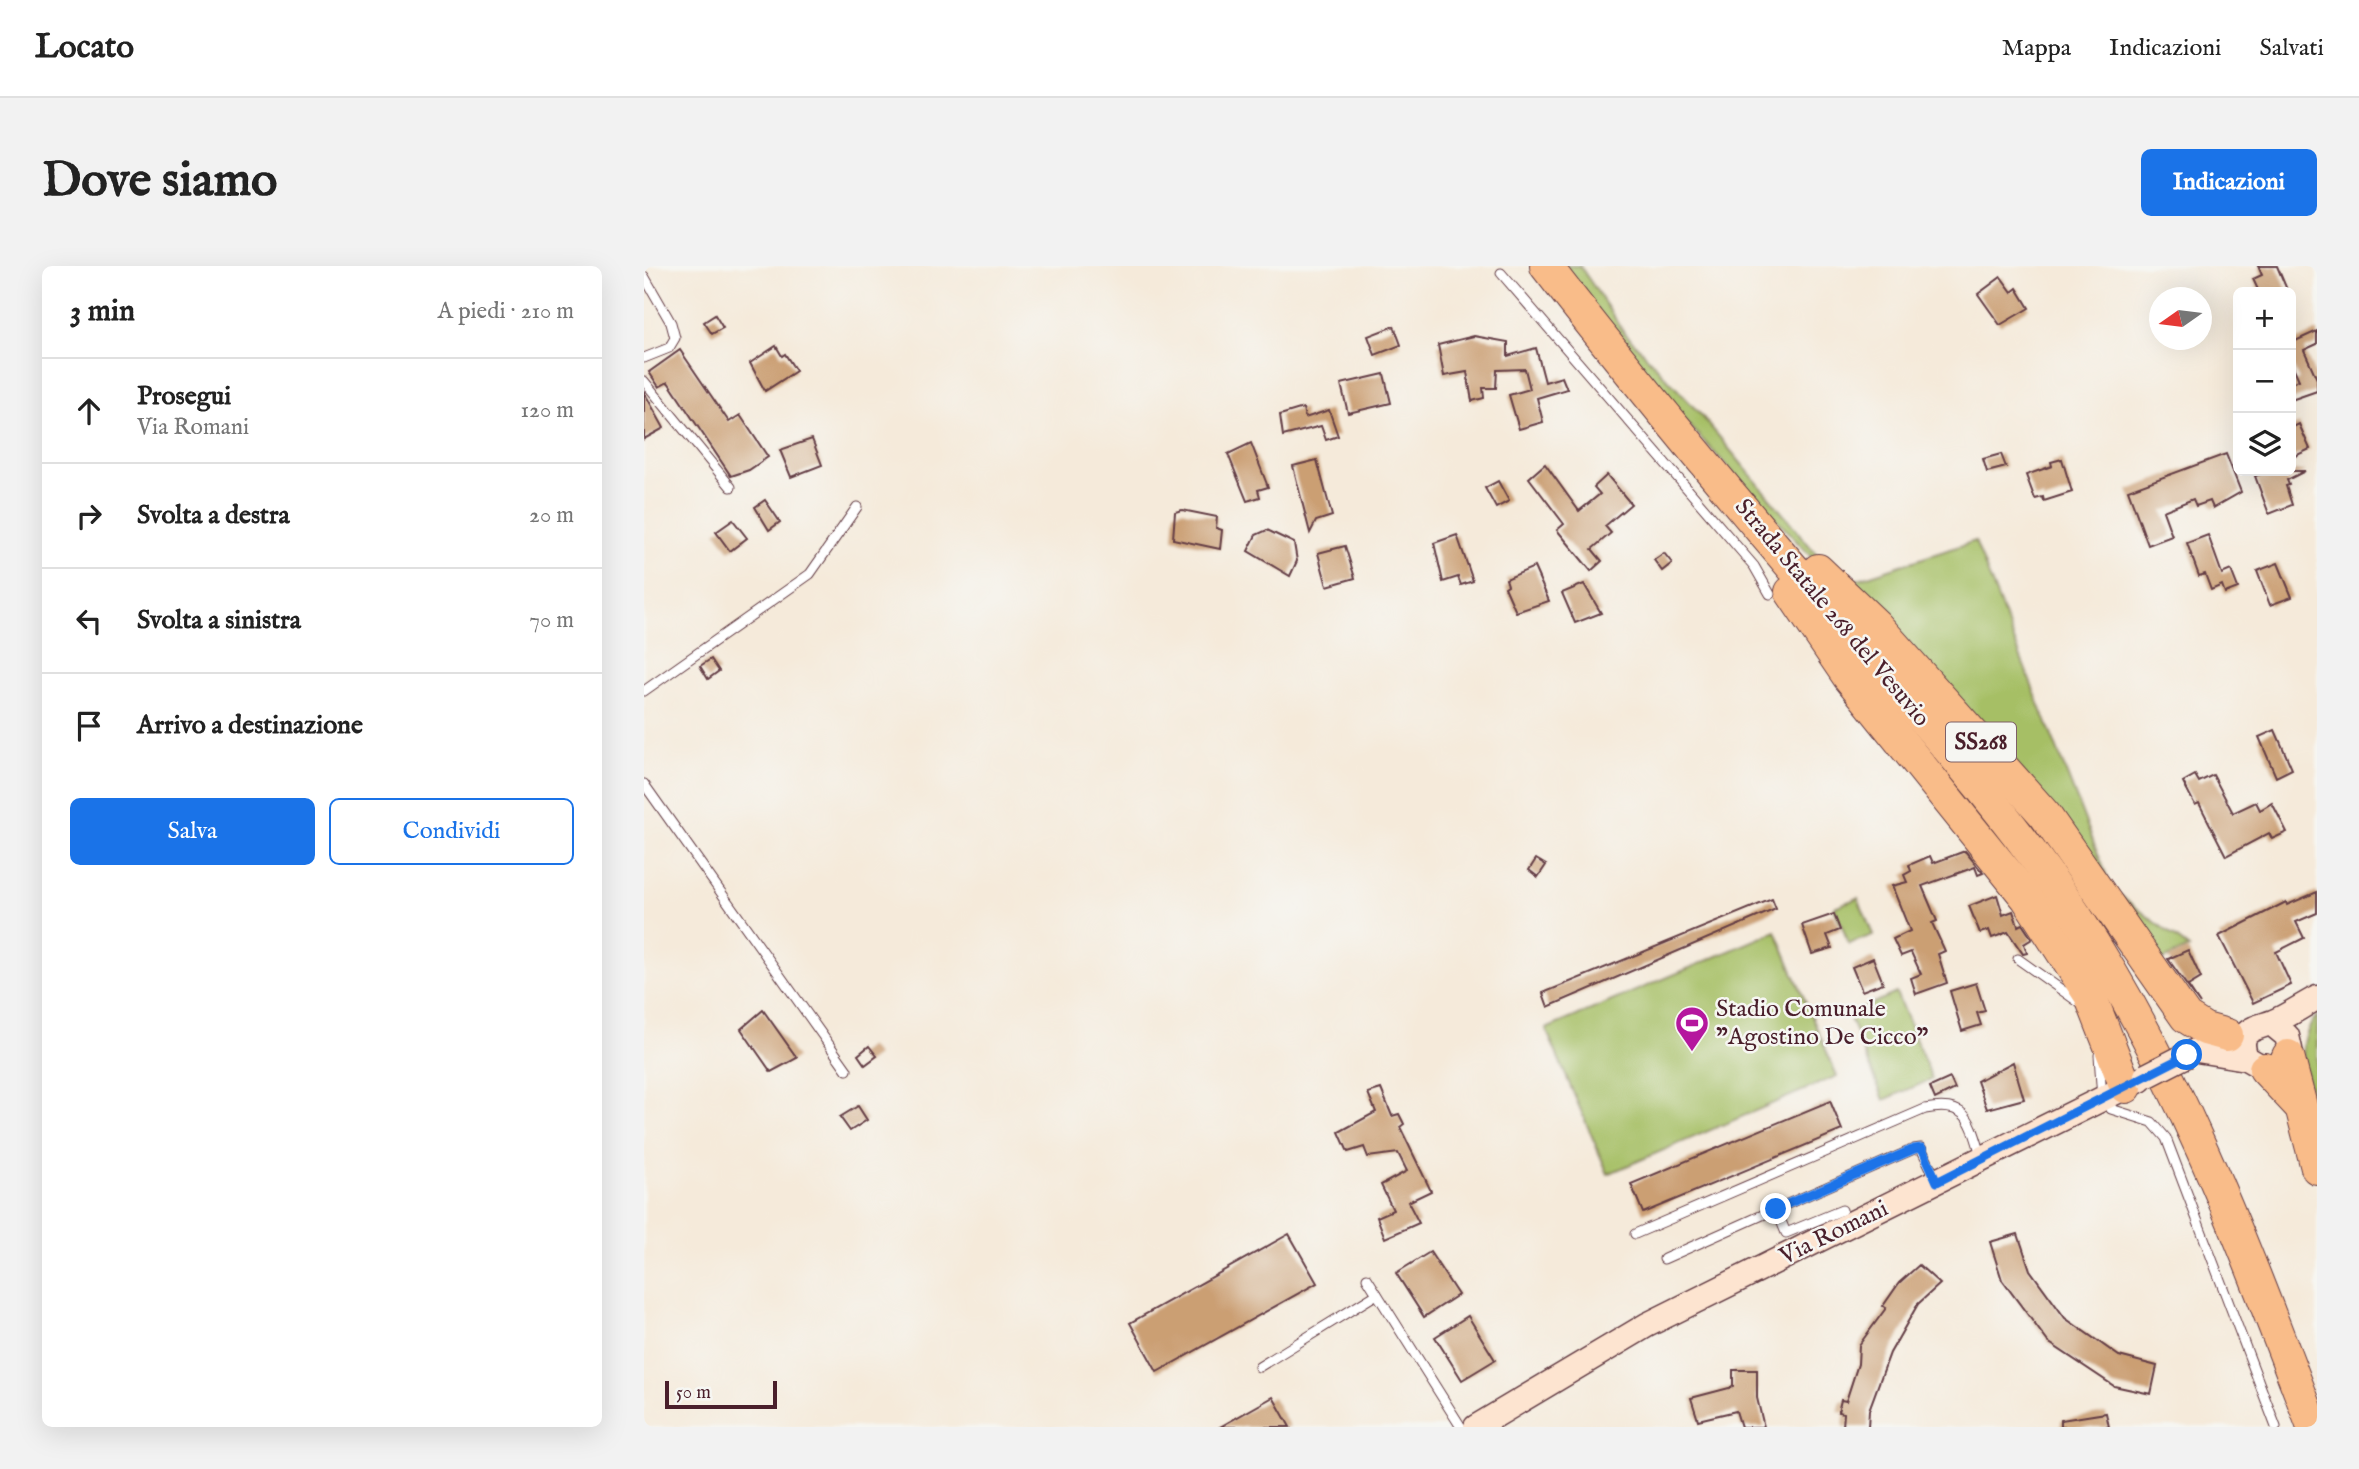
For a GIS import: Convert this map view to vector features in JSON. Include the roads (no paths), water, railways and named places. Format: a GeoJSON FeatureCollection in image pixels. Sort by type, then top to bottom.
{"type":"FeatureCollection","features":[{"type":"Feature","properties":{"kind":"highway","name":"Strada Statale 268 del Vesuvio"},"geometry":{"type":"LineString","coordinates":[[1546,266],[1713,473],[2026,845],[2090,938],[2158,1054],[2203,1146],[2313,1427]]}},
{"type":"Feature","properties":{"kind":"highway","name":"SS268"},"geometry":{"type":"LineString","coordinates":[[1713,473],[1773,523],[1875,624],[2045,815],[2186,1017],[2204,1029],[2262,1045]]}},
{"type":"Feature","properties":{"kind":"highway","name":"SS268"},"geometry":{"type":"LineString","coordinates":[[1713,473],[1752,540],[1832,654],[2027,898],[2090,995],[2125,1088]]}},
{"type":"Feature","properties":{"kind":"highway"},"geometry":{"type":"LineString","coordinates":[[2262,1045],[2298,1104],[2310,1133],[2317,1168]]}},
{"type":"Feature","properties":{"kind":"street","name":"Via Romani"},"geometry":{"type":"LineString","coordinates":[[1476,1427],[1647,1325],[2125,1088],[2192,1053],[2203,1044],[2262,1045],[2317,998]]}},
{"type":"Feature","properties":{"kind":"lane"},"geometry":{"type":"LineString","coordinates":[[1501,273],[1754,566],[1770,594]]}},
{"type":"Feature","properties":{"kind":"lane"},"geometry":{"type":"LineString","coordinates":[[644,276],[671,323],[675,338],[668,348],[644,358]]}},
{"type":"Feature","properties":{"kind":"lane"},"geometry":{"type":"LineString","coordinates":[[644,381],[730,487]]}},
{"type":"Feature","properties":{"kind":"lane"},"geometry":{"type":"LineString","coordinates":[[644,691],[810,574],[856,507]]}},
{"type":"Feature","properties":{"kind":"lane"},"geometry":{"type":"LineString","coordinates":[[644,784],[847,1070]]}},
{"type":"Feature","properties":{"kind":"lane"},"geometry":{"type":"LineString","coordinates":[[2018,959],[2078,1000],[2087,1010],[2098,1049],[2125,1088],[2111,1109],[2152,1122],[2166,1138],[2276,1427]]}},
{"type":"Feature","properties":{"kind":"lane"},"geometry":{"type":"LineString","coordinates":[[1635,1234],[1925,1109],[1942,1105],[1957,1108],[1969,1120],[1982,1160]]}},
{"type":"Feature","properties":{"kind":"lane"},"geometry":{"type":"LineString","coordinates":[[1664,1259],[1914,1149],[1922,1148],[1937,1182]]}},
{"type":"Feature","properties":{"kind":"lane"},"geometry":{"type":"LineString","coordinates":[[1776,1209],[1786,1233],[1842,1210]]}},
{"type":"Feature","properties":{"kind":"lane"},"geometry":{"type":"LineString","coordinates":[[1367,1278],[1461,1427]]}},
{"type":"Feature","properties":{"kind":"lane"},"geometry":{"type":"LineString","coordinates":[[1259,1367],[1377,1294]]}},
{"type":"Feature","properties":{"kind":"place","name":"Stadio Comunale \"Agostino De Cicco\""},"geometry":{"type":"Point","coordinates":[1692,1053]}}]}
